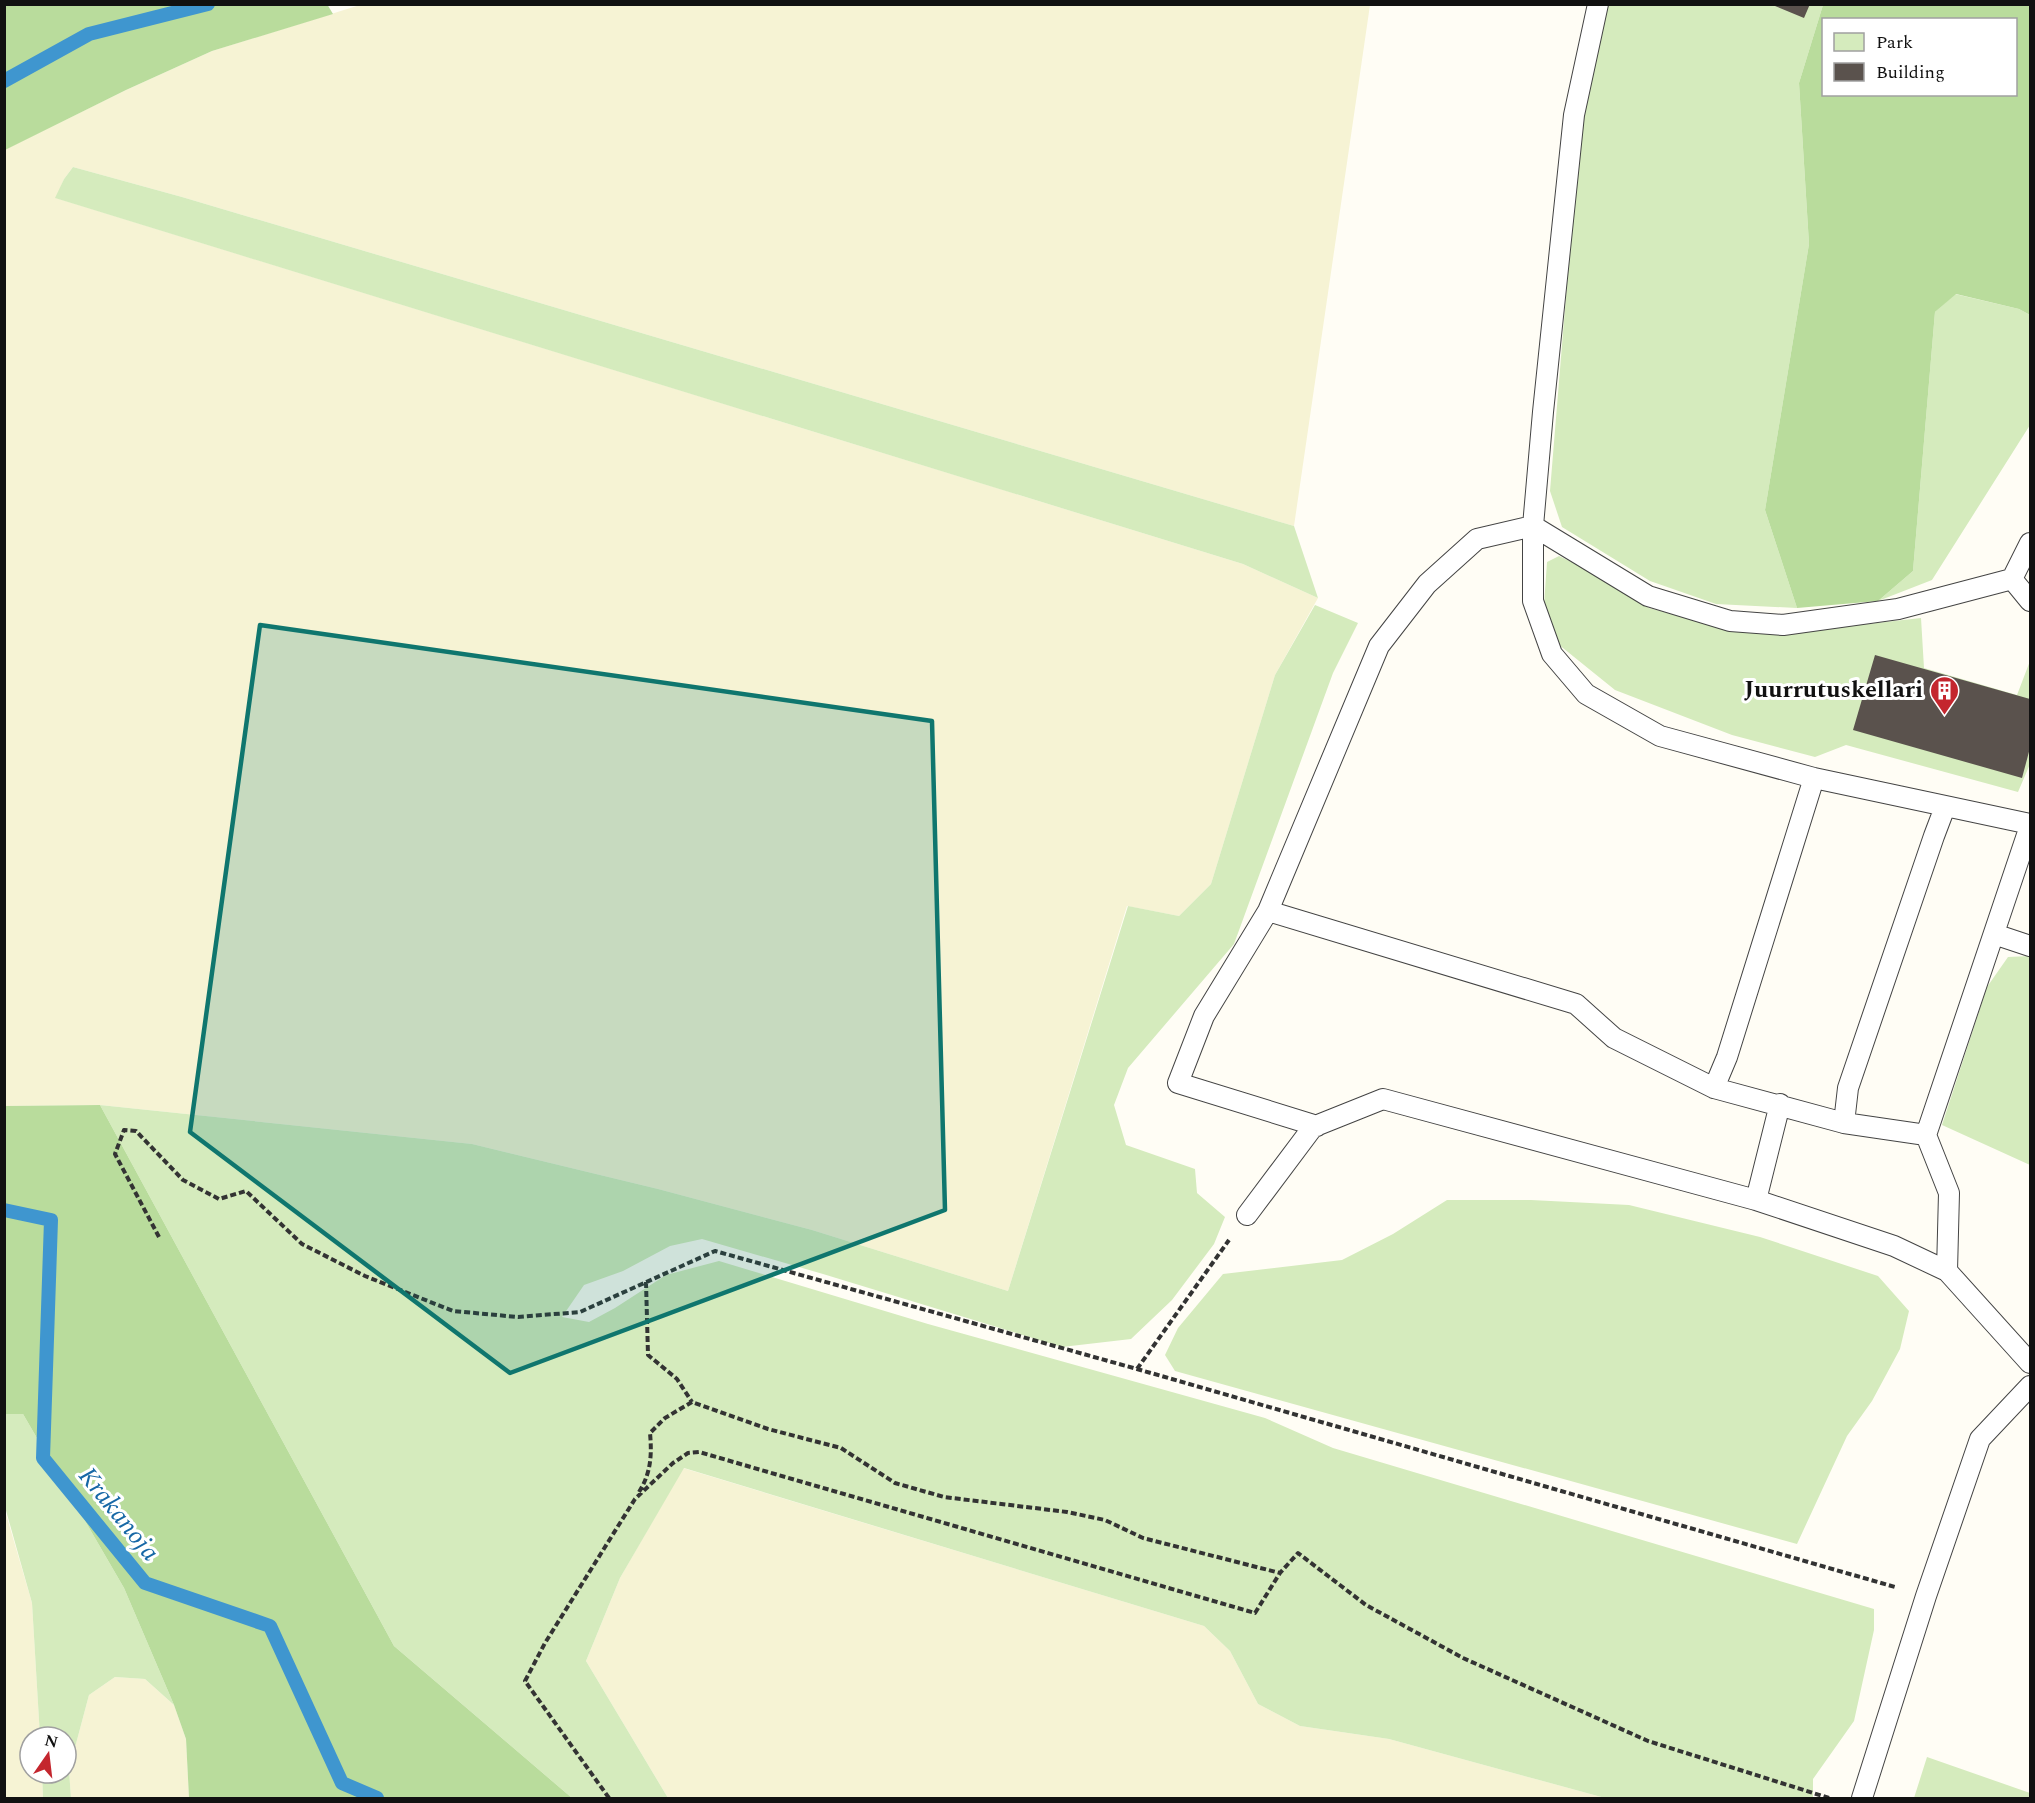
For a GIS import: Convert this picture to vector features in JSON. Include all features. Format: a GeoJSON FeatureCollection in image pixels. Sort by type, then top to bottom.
{"type":"FeatureCollection","features":[{"type":"Feature","properties":{"kind":"lane"},"geometry":{"type":"LineString","coordinates":[[1598,4],[1574,115],[1533,526],[1533,602],[1552,654],[1586,694],[1660,736],[1814,778],[2031,825],[1926,1136],[1949,1193],[1947,1271]]}},
{"type":"Feature","properties":{"kind":"lane"},"geometry":{"type":"LineString","coordinates":[[1317,1126],[1178,1083],[1204,1016],[1268,911],[1379,646],[1427,584],[1478,539],[1533,526],[1648,596],[1730,621],[1783,625],[1898,609],[2012,579],[2031,543]]}},
{"type":"Feature","properties":{"kind":"lane"},"geometry":{"type":"LineString","coordinates":[[2012,579],[2031,601]]}},
{"type":"Feature","properties":{"kind":"lane"},"geometry":{"type":"LineString","coordinates":[[1714,1088],[1727,1057],[1814,778]]}},
{"type":"Feature","properties":{"kind":"lane"},"geometry":{"type":"LineString","coordinates":[[1844,1123],[1848,1088],[1946,807]]}},
{"type":"Feature","properties":{"kind":"lane"},"geometry":{"type":"LineString","coordinates":[[1268,911],[1576,1004],[1614,1038],[1714,1088],[1844,1123],[1926,1136]]}},
{"type":"Feature","properties":{"kind":"lane"},"geometry":{"type":"LineString","coordinates":[[1994,934],[2031,946]]}},
{"type":"Feature","properties":{"kind":"lane"},"geometry":{"type":"LineString","coordinates":[[1247,1215],[1313,1127],[1383,1099],[1756,1200],[1894,1246],[1947,1271],[2031,1363]]}},
{"type":"Feature","properties":{"kind":"lane"},"geometry":{"type":"LineString","coordinates":[[1756,1200],[1780,1104]]}},
{"type":"Feature","properties":{"kind":"lane"},"geometry":{"type":"LineString","coordinates":[[1862,1798],[1926,1596],[1980,1439],[2031,1386]]}},
{"type":"Feature","properties":{"kind":"path"},"geometry":{"type":"LineString","coordinates":[[159,1237],[115,1154],[124,1130],[136,1131],[183,1180],[219,1199],[246,1191],[302,1244],[365,1276],[453,1311],[518,1317],[580,1312],[715,1251],[1137,1369],[1926,1596]]}},
{"type":"Feature","properties":{"kind":"path"},"geometry":{"type":"LineString","coordinates":[[1137,1369],[1247,1215]]}},
{"type":"Feature","properties":{"kind":"path"},"geometry":{"type":"LineString","coordinates":[[646,1282],[648,1355],[677,1379],[692,1402],[768,1429],[841,1448],[895,1483],[945,1497],[1067,1512],[1105,1520],[1143,1538],[1280,1573]]}},
{"type":"Feature","properties":{"kind":"path"},"geometry":{"type":"LineString","coordinates":[[609,1798],[525,1681],[545,1643],[646,1482],[652,1456],[650,1433],[665,1418],[692,1402]]}},
{"type":"Feature","properties":{"kind":"path"},"geometry":{"type":"LineString","coordinates":[[635,1499],[673,1463],[688,1453],[699,1452],[1255,1613],[1280,1573],[1298,1553],[1366,1605],[1463,1658],[1648,1741],[1829,1798]]}},
{"type":"Feature","properties":{"kind":"highlighted area"},"geometry":{"type":"Polygon","coordinates":[[[260,625],[932,721],[945,1210],[510,1373],[190,1132],[260,625]]]}},
{"type":"Feature","properties":{"kind":"shaded area"},"geometry":{"type":"Polygon","coordinates":[[[360,5],[1370,5],[1294,526],[182,197],[73,167],[64,179],[56,198],[1243,564],[1318,598],[1275,675],[1211,884],[1179,916],[1127,906],[1008,1291],[812,1230],[658,1189],[472,1144],[100,1105],[5,1106],[4,150],[212,51],[360,5]]]}},
{"type":"Feature","properties":{"kind":"shaded area"},"geometry":{"type":"Polygon","coordinates":[[[683,1468],[1204,1626],[1230,1651],[1258,1704],[1300,1726],[1389,1739],[1605,1798],[668,1798],[586,1661],[620,1578],[683,1468]]]}},
{"type":"Feature","properties":{"kind":"shaded area"},"geometry":{"type":"Polygon","coordinates":[[[4,1507],[32,1603],[39,1725],[18,1725],[18,1785],[42,1785],[43,1798],[5,1798],[4,1507]]]}},
{"type":"Feature","properties":{"kind":"shaded area"},"geometry":{"type":"Polygon","coordinates":[[[115,1677],[145,1679],[174,1705],[186,1739],[189,1798],[71,1798],[70,1785],[78,1785],[78,1736],[89,1695],[115,1677]]]}},
{"type":"Feature","properties":{"kind":"green space"},"geometry":{"type":"Polygon","coordinates":[[[327,4],[333,14],[212,51],[126,90],[5,150],[5,5],[327,4]]]}},
{"type":"Feature","properties":{"kind":"green space"},"geometry":{"type":"Polygon","coordinates":[[[1608,5],[1823,5],[1799,83],[1809,244],[1765,510],[1797,608],[1716,604],[1650,581],[1562,527],[1550,491],[1579,138],[1608,5]]]}},
{"type":"Feature","properties":{"kind":"green space"},"geometry":{"type":"Polygon","coordinates":[[[1823,5],[2030,5],[2030,315],[2019,309],[1956,294],[1935,312],[1913,571],[1878,601],[1797,608],[1765,510],[1809,244],[1799,83],[1823,5]]]}},
{"type":"Feature","properties":{"kind":"green space"},"geometry":{"type":"Polygon","coordinates":[[[73,167],[182,197],[1294,526],[1318,598],[1243,564],[55,198],[73,167]]]}},
{"type":"Feature","properties":{"kind":"green space"},"geometry":{"type":"Polygon","coordinates":[[[1955,294],[2019,309],[2030,315],[2030,425],[1932,580],[1878,601],[1913,571],[1935,312],[1955,294]]]}},
{"type":"Feature","properties":{"kind":"green space"},"geometry":{"type":"Polygon","coordinates":[[[1559,556],[1597,574],[1649,608],[1730,630],[1814,630],[1921,618],[1924,668],[2017,695],[2030,661],[2030,764],[2018,792],[1846,745],[1815,757],[1732,735],[1615,690],[1558,644],[1544,605],[1547,562],[1559,556]]]}},
{"type":"Feature","properties":{"kind":"green space"},"geometry":{"type":"Polygon","coordinates":[[[1315,605],[1358,623],[1333,673],[1234,944],[1128,1068],[1114,1105],[1126,1145],[1195,1169],[1197,1193],[1225,1217],[1214,1244],[1172,1300],[1131,1339],[1062,1347],[702,1239],[670,1246],[623,1271],[584,1285],[562,1317],[589,1322],[666,1275],[719,1261],[928,1324],[1265,1418],[1333,1448],[1874,1609],[1874,1630],[1854,1721],[1813,1779],[1813,1798],[1605,1798],[1389,1739],[1300,1726],[1258,1704],[1230,1651],[1204,1626],[684,1468],[620,1578],[586,1661],[668,1798],[572,1798],[394,1646],[100,1105],[472,1144],[658,1189],[812,1230],[1008,1291],[1128,906],[1179,916],[1211,884],[1275,675],[1315,605]]]}},
{"type":"Feature","properties":{"kind":"green space"},"geometry":{"type":"Polygon","coordinates":[[[2030,956],[2030,1165],[1942,1125],[1987,987],[2008,957],[2030,956]]]}},
{"type":"Feature","properties":{"kind":"green space"},"geometry":{"type":"Polygon","coordinates":[[[100,1105],[394,1646],[572,1798],[189,1798],[186,1739],[174,1705],[124,1588],[23,1414],[5,1414],[5,1106],[100,1105]]]}},
{"type":"Feature","properties":{"kind":"green space"},"geometry":{"type":"Polygon","coordinates":[[[1447,1200],[1531,1200],[1629,1205],[1760,1237],[1878,1276],[1909,1311],[1900,1349],[1872,1401],[1847,1436],[1797,1544],[1175,1371],[1165,1355],[1178,1328],[1223,1274],[1342,1260],[1393,1234],[1447,1200]]]}},
{"type":"Feature","properties":{"kind":"green space"},"geometry":{"type":"Polygon","coordinates":[[[5,1414],[23,1414],[124,1588],[174,1705],[145,1679],[115,1677],[89,1695],[78,1736],[78,1725],[39,1725],[32,1603],[5,1507],[5,1414]]]}},
{"type":"Feature","properties":{"kind":"green space"},"geometry":{"type":"Polygon","coordinates":[[[1927,1757],[2030,1793],[2030,1798],[1914,1798],[1927,1757]]]}},
{"type":"Feature","properties":{"kind":"green space"},"geometry":{"type":"Polygon","coordinates":[[[42,1785],[70,1785],[71,1798],[43,1798],[42,1785]]]}},
{"type":"Feature","properties":{"kind":"building"},"geometry":{"type":"Polygon","coordinates":[[[1770,4],[1810,4],[1804,18],[1770,4]]]}},
{"type":"Feature","properties":{"kind":"building","name":"Juurrutuskellari"},"geometry":{"type":"Polygon","coordinates":[[[1875,655],[2030,699],[2030,748],[2022,778],[1853,730],[1875,655]]]}},
{"type":"Feature","properties":{"kind":"waterway"},"geometry":{"type":"LineString","coordinates":[[4,81],[89,34],[208,4]]}},
{"type":"Feature","properties":{"kind":"waterway","name":"Krakanoja"},"geometry":{"type":"LineString","coordinates":[[4,1210],[51,1220],[43,1458],[145,1583],[270,1626],[342,1783],[377,1798]]}},
{"type":"Feature","properties":{"kind":"place","name":"Juurrutuskellari"},"geometry":{"type":"Point","coordinates":[1944,716]}}]}
